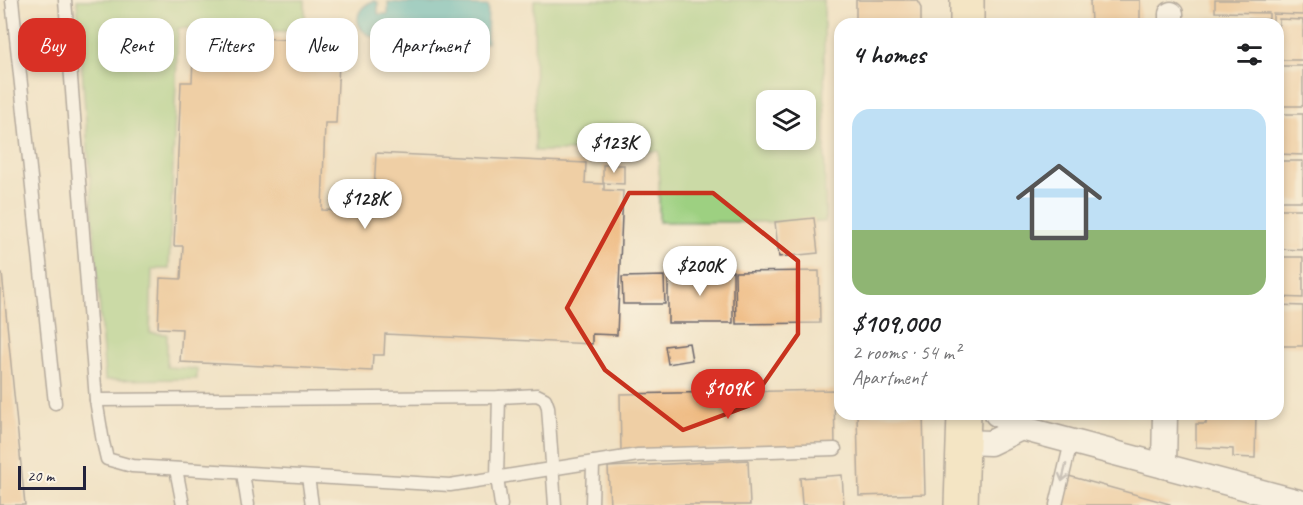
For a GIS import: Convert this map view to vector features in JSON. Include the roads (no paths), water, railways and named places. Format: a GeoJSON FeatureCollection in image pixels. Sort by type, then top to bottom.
{"type":"FeatureCollection","features":[{"type":"Feature","properties":{"kind":"main road"},"geometry":{"type":"LineString","coordinates":[[967,0],[967,18]]}},
{"type":"Feature","properties":{"kind":"main road"},"geometry":{"type":"LineString","coordinates":[[961,505],[964,428]]}},
{"type":"Feature","properties":{"kind":"street"},"geometry":{"type":"LineString","coordinates":[[1007,420],[1021,428],[1303,503]]}},
{"type":"Feature","properties":{"kind":"street"},"geometry":{"type":"LineString","coordinates":[[1164,466],[1165,420]]}},
{"type":"Feature","properties":{"kind":"street"},"geometry":{"type":"LineString","coordinates":[[964,428],[990,442],[1021,428]]}},
{"type":"Feature","properties":{"kind":"lane"},"geometry":{"type":"LineString","coordinates":[[12,0],[55,403]]}},
{"type":"Feature","properties":{"kind":"lane"},"geometry":{"type":"LineString","coordinates":[[65,0],[96,400],[107,459],[132,466],[450,485],[638,455],[836,449]]}},
{"type":"Feature","properties":{"kind":"lane"},"geometry":{"type":"LineString","coordinates":[[96,400],[537,395],[545,399],[548,408],[555,505]]}},
{"type":"Feature","properties":{"kind":"lane"},"geometry":{"type":"LineString","coordinates":[[500,397],[497,477],[501,505]]}},
{"type":"Feature","properties":{"kind":"lane"},"geometry":{"type":"LineString","coordinates":[[1056,505],[1071,442]]}},
{"type":"Feature","properties":{"kind":"lane"},"geometry":{"type":"LineString","coordinates":[[592,462],[592,505]]}},
{"type":"Feature","properties":{"kind":"lane"},"geometry":{"type":"LineString","coordinates":[[176,469],[183,505]]}},
{"type":"Feature","properties":{"kind":"lane"},"geometry":{"type":"LineString","coordinates":[[243,473],[248,505]]}},
{"type":"Feature","properties":{"kind":"lane"},"geometry":{"type":"LineString","coordinates":[[308,477],[312,505]]}},
{"type":"Feature","properties":{"kind":"water"},"geometry":{"type":"Polygon","coordinates":[[[373,1],[378,2],[378,14],[388,14],[388,2],[488,6],[488,18],[370,18],[370,35],[363,31],[358,21],[358,15],[366,5],[373,1]]]}}]}
